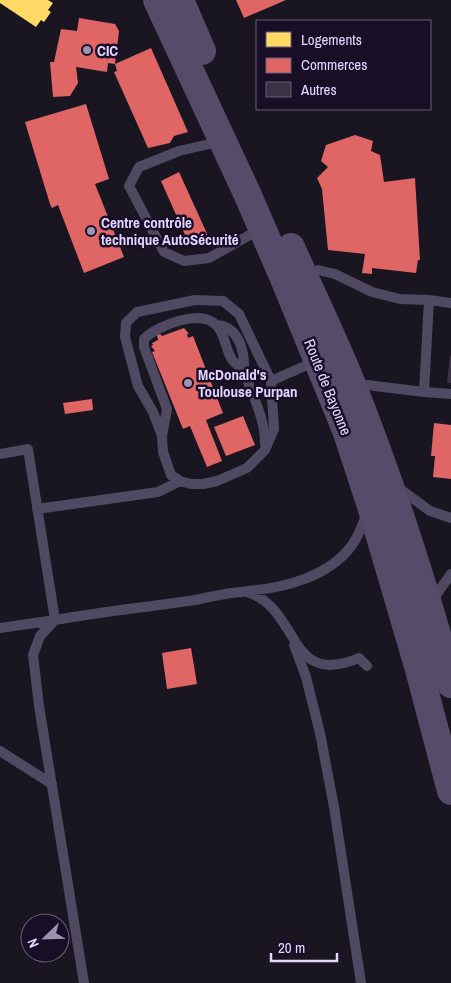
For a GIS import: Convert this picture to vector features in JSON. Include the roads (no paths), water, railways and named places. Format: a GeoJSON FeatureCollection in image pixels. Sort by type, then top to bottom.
{"type":"FeatureCollection","features":[{"type":"Feature","properties":{"kind":"street","name":"Route de Bayonne"},"geometry":{"type":"LineString","coordinates":[[157,0],[262,228],[328,356],[354,390],[388,479],[429,604],[451,684]]}},
{"type":"Feature","properties":{"kind":"street","name":"Route de Bayonne"},"geometry":{"type":"LineString","coordinates":[[180,0],[304,276],[328,356],[346,430],[371,506],[451,791]]}},
{"type":"Feature","properties":{"kind":"lane"},"geometry":{"type":"LineString","coordinates":[[222,139],[214,143],[179,151],[139,167],[129,186],[164,252],[184,261],[209,258],[262,228]]}},
{"type":"Feature","properties":{"kind":"lane"},"geometry":{"type":"LineString","coordinates":[[304,276],[318,270],[335,274],[372,292],[400,299],[451,303]]}},
{"type":"Feature","properties":{"kind":"lane"},"geometry":{"type":"LineString","coordinates":[[162,436],[153,412],[138,386],[125,337],[126,324],[137,312],[195,300],[223,301],[239,314],[271,381],[274,429],[266,450],[247,468],[216,481],[203,484],[180,480],[171,475],[163,452],[162,436],[167,409],[144,347],[144,339],[150,333],[177,321],[191,318],[207,319],[234,331],[244,358],[244,372],[266,432],[266,450]]}},
{"type":"Feature","properties":{"kind":"lane"},"geometry":{"type":"LineString","coordinates":[[424,392],[429,300]]}},
{"type":"Feature","properties":{"kind":"lane"},"geometry":{"type":"LineString","coordinates":[[271,381],[328,356]]}},
{"type":"Feature","properties":{"kind":"lane"},"geometry":{"type":"LineString","coordinates":[[354,390],[367,385],[451,394]]}},
{"type":"Feature","properties":{"kind":"lane"},"geometry":{"type":"LineString","coordinates":[[0,454],[28,449],[55,620]]}},
{"type":"Feature","properties":{"kind":"lane"},"geometry":{"type":"LineString","coordinates":[[388,479],[430,511],[451,518]]}},
{"type":"Feature","properties":{"kind":"lane"},"geometry":{"type":"LineString","coordinates":[[37,509],[158,492],[180,480]]}},
{"type":"Feature","properties":{"kind":"lane"},"geometry":{"type":"LineString","coordinates":[[0,628],[269,589],[308,578],[335,562],[352,545],[371,506]]}},
{"type":"Feature","properties":{"kind":"lane"},"geometry":{"type":"LineString","coordinates":[[429,604],[451,574]]}},
{"type":"Feature","properties":{"kind":"lane"},"geometry":{"type":"LineString","coordinates":[[245,592],[268,604],[280,617],[308,659],[323,665],[331,665],[359,658],[367,666]]}},
{"type":"Feature","properties":{"kind":"lane"},"geometry":{"type":"LineString","coordinates":[[55,620],[40,636],[33,655],[39,706],[84,983]]}},
{"type":"Feature","properties":{"kind":"lane"},"geometry":{"type":"LineString","coordinates":[[287,628],[306,678],[320,733],[361,983]]}},
{"type":"Feature","properties":{"kind":"lane"},"geometry":{"type":"LineString","coordinates":[[0,751],[52,784]]}},
{"type":"Feature","properties":{"kind":"place","name":"CIC"},"geometry":{"type":"Point","coordinates":[87,50]}},
{"type":"Feature","properties":{"kind":"place","name":"Centre contrôle technique AutoSécurité"},"geometry":{"type":"Point","coordinates":[91,231]}},
{"type":"Feature","properties":{"kind":"place","name":"McDonald's Toulouse Purpan"},"geometry":{"type":"Point","coordinates":[188,383]}}]}
